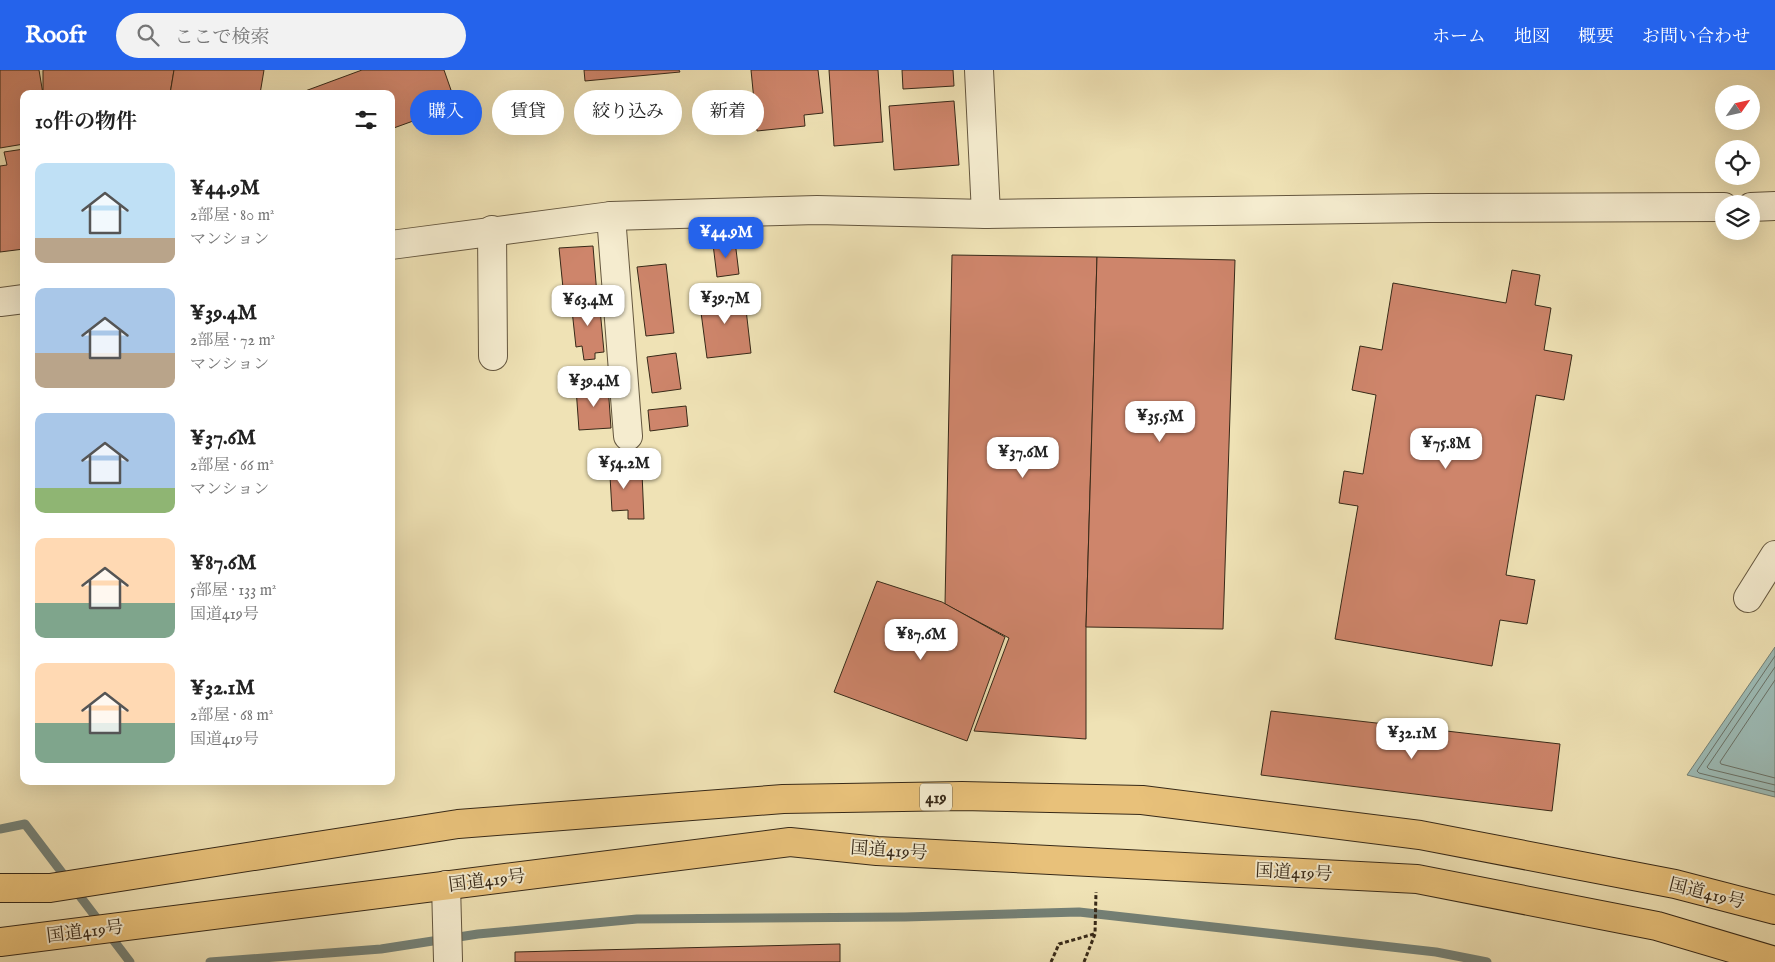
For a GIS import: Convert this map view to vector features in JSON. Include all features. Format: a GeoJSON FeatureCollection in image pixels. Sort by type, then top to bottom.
{"type":"FeatureCollection","features":[{"type":"Feature","properties":{"kind":"highway","name":"国道419号"},"geometry":{"type":"LineString","coordinates":[[0,888],[50,888],[93,882],[458,824],[783,798],[962,796],[1142,800],[1420,835],[1674,884],[1775,910]]}},
{"type":"Feature","properties":{"kind":"highway","name":"国道419号"},"geometry":{"type":"LineString","coordinates":[[0,942],[790,842],[877,851],[1417,879],[1657,926],[1775,961]]}},
{"type":"Feature","properties":{"kind":"street"},"geometry":{"type":"LineString","coordinates":[[979,70],[986,214]]}},
{"type":"Feature","properties":{"kind":"street"},"geometry":{"type":"LineString","coordinates":[[1760,206],[1775,206]]}},
{"type":"Feature","properties":{"kind":"street"},"geometry":{"type":"LineString","coordinates":[[395,244],[492,230],[611,216],[817,210],[986,214],[1429,208],[1715,207]]}},
{"type":"Feature","properties":{"kind":"street"},"geometry":{"type":"LineString","coordinates":[[611,216],[628,436]]}},
{"type":"Feature","properties":{"kind":"street"},"geometry":{"type":"LineString","coordinates":[[492,230],[493,356]]}},
{"type":"Feature","properties":{"kind":"street"},"geometry":{"type":"LineString","coordinates":[[0,302],[20,300]]}},
{"type":"Feature","properties":{"kind":"street"},"geometry":{"type":"LineString","coordinates":[[1748,598],[1775,555]]}},
{"type":"Feature","properties":{"kind":"street"},"geometry":{"type":"LineString","coordinates":[[446,885],[448,960]]}},
{"type":"Feature","properties":{"kind":"path"},"geometry":{"type":"LineString","coordinates":[[1084,962],[1095,934],[1096,893]]}},
{"type":"Feature","properties":{"kind":"path"},"geometry":{"type":"LineString","coordinates":[[1051,962],[1059,944],[1095,934]]}},
{"type":"Feature","properties":{"kind":"water"},"geometry":{"type":"Polygon","coordinates":[[[1775,647],[1775,797],[1687,775],[1775,647]]]}},
{"type":"Feature","properties":{"kind":"building"},"geometry":{"type":"Polygon","coordinates":[[[0,70],[39,70],[42,90],[20,90],[20,145],[0,148],[0,70]]]}},
{"type":"Feature","properties":{"kind":"building"},"geometry":{"type":"Polygon","coordinates":[[[43,70],[174,70],[171,90],[43,90],[43,70]]]}},
{"type":"Feature","properties":{"kind":"building"},"geometry":{"type":"Polygon","coordinates":[[[174,70],[264,70],[261,90],[171,90],[174,70]]]}},
{"type":"Feature","properties":{"kind":"building"},"geometry":{"type":"Polygon","coordinates":[[[362,70],[444,70],[451,90],[410,90],[410,122],[395,128],[395,90],[308,90],[362,70]]]}},
{"type":"Feature","properties":{"kind":"building"},"geometry":{"type":"Polygon","coordinates":[[[584,70],[679,70],[680,72],[585,81],[584,70]]]}},
{"type":"Feature","properties":{"kind":"building"},"geometry":{"type":"Polygon","coordinates":[[[751,70],[818,70],[823,113],[804,115],[805,126],[764,130],[764,90],[753,90],[751,70]]]}},
{"type":"Feature","properties":{"kind":"building"},"geometry":{"type":"Polygon","coordinates":[[[829,70],[878,70],[883,142],[834,146],[829,70]]]}},
{"type":"Feature","properties":{"kind":"building"},"geometry":{"type":"Polygon","coordinates":[[[902,70],[953,70],[954,86],[903,89],[902,70]]]}},
{"type":"Feature","properties":{"kind":"building"},"geometry":{"type":"Polygon","coordinates":[[[954,101],[959,165],[894,170],[889,106],[954,101]]]}},
{"type":"Feature","properties":{"kind":"building"},"geometry":{"type":"Polygon","coordinates":[[[20,150],[20,250],[0,252],[0,166],[7,165],[4,152],[20,150]]]}},
{"type":"Feature","properties":{"kind":"building"},"geometry":{"type":"Polygon","coordinates":[[[735,241],[739,274],[717,277],[713,244],[735,241]]]}},
{"type":"Feature","properties":{"kind":"building"},"geometry":{"type":"Polygon","coordinates":[[[593,246],[597,295],[564,298],[559,248],[593,246]]]}},
{"type":"Feature","properties":{"kind":"building"},"geometry":{"type":"Polygon","coordinates":[[[952,255],[1097,257],[1086,627],[1086,739],[974,731],[1009,638],[945,604],[952,255]]]}},
{"type":"Feature","properties":{"kind":"building"},"geometry":{"type":"Polygon","coordinates":[[[1097,257],[1235,260],[1223,629],[1086,627],[1097,257]]]}},
{"type":"Feature","properties":{"kind":"building"},"geometry":{"type":"Polygon","coordinates":[[[666,264],[674,333],[646,336],[637,267],[666,264]]]}},
{"type":"Feature","properties":{"kind":"building"},"geometry":{"type":"Polygon","coordinates":[[[1512,270],[1540,275],[1535,305],[1551,308],[1544,350],[1572,355],[1564,400],[1536,395],[1506,575],[1535,580],[1527,624],[1500,620],[1492,666],[1335,639],[1358,506],[1339,503],[1344,471],[1363,474],[1376,395],[1352,390],[1360,346],[1382,350],[1393,283],[1506,303],[1512,270]]]}},
{"type":"Feature","properties":{"kind":"building"},"geometry":{"type":"Polygon","coordinates":[[[744,292],[751,353],[707,358],[699,297],[744,292]]]}},
{"type":"Feature","properties":{"kind":"building"},"geometry":{"type":"Polygon","coordinates":[[[599,298],[604,352],[595,353],[595,359],[584,360],[582,346],[576,347],[571,301],[599,298]]]}},
{"type":"Feature","properties":{"kind":"building"},"geometry":{"type":"Polygon","coordinates":[[[676,353],[681,389],[652,393],[647,357],[676,353]]]}},
{"type":"Feature","properties":{"kind":"building"},"geometry":{"type":"Polygon","coordinates":[[[608,385],[611,428],[579,430],[576,388],[608,385]]]}},
{"type":"Feature","properties":{"kind":"building"},"geometry":{"type":"Polygon","coordinates":[[[686,406],[688,426],[650,431],[648,410],[686,406]]]}},
{"type":"Feature","properties":{"kind":"building"},"geometry":{"type":"Polygon","coordinates":[[[621,463],[622,474],[642,473],[644,519],[628,519],[628,510],[612,511],[610,476],[596,477],[595,465],[621,463]]]}},
{"type":"Feature","properties":{"kind":"building"},"geometry":{"type":"Polygon","coordinates":[[[877,581],[942,602],[1005,637],[967,741],[834,692],[877,581]]]}},
{"type":"Feature","properties":{"kind":"building"},"geometry":{"type":"Polygon","coordinates":[[[1271,711],[1560,744],[1552,811],[1261,775],[1271,711]]]}},
{"type":"Feature","properties":{"kind":"building"},"geometry":{"type":"Polygon","coordinates":[[[840,944],[840,962],[515,962],[515,952],[840,944]]]}},
{"type":"Feature","properties":{"kind":"waterway"},"geometry":{"type":"LineString","coordinates":[[0,829],[25,824],[130,962]]}},
{"type":"Feature","properties":{"kind":"waterway"},"geometry":{"type":"LineString","coordinates":[[210,962],[381,949],[478,934],[637,919],[905,917],[1079,912],[1436,952],[1487,962]]}}]}
